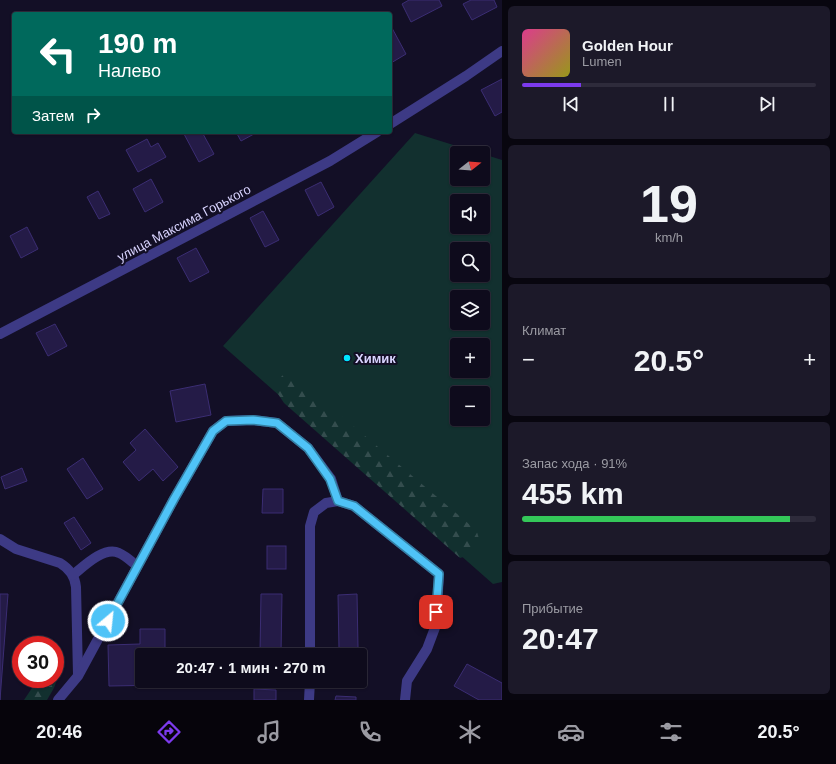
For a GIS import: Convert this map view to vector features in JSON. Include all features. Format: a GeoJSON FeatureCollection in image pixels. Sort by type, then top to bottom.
{"type":"FeatureCollection","features":[{"type":"Feature","properties":{"kind":"street"},"geometry":{"type":"LineString","coordinates":[[392,123],[466,76],[502,51]]}},
{"type":"Feature","properties":{"kind":"street","name":"улица Максима Горького"},"geometry":{"type":"LineString","coordinates":[[0,334],[330,161],[374,134]]}},
{"type":"Feature","properties":{"kind":"street"},"geometry":{"type":"LineString","coordinates":[[58,700],[78,676],[137,566],[213,431],[226,421],[253,420],[277,423],[308,448],[330,479],[338,501]]}},
{"type":"Feature","properties":{"kind":"street"},"geometry":{"type":"LineString","coordinates":[[310,648],[310,526],[314,512],[326,503],[338,501],[354,506],[439,574],[436,625],[427,649],[407,681],[406,700]]}},
{"type":"Feature","properties":{"kind":"street"},"geometry":{"type":"LineString","coordinates":[[0,539],[16,549],[66,566],[76,580],[78,676]]}},
{"type":"Feature","properties":{"kind":"street"},"geometry":{"type":"LineString","coordinates":[[73,575],[100,554],[113,552],[119,553],[137,566]]}},
{"type":"Feature","properties":{"kind":"street"},"geometry":{"type":"LineString","coordinates":[[309,700],[310,688]]}},
{"type":"Feature","properties":{"kind":"green space","name":"Химик"},"geometry":{"type":"Polygon","coordinates":[[[415,133],[457,146],[450,146],[450,186],[490,186],[490,156],[502,160],[502,582],[493,584],[223,346],[415,133]]]}},
{"type":"Feature","properties":{"kind":"green space"},"geometry":{"type":"Polygon","coordinates":[[[283,375],[292,376],[299,380],[476,530],[479,542],[476,553],[460,558],[284,403],[274,388],[277,381],[283,375]]]}},
{"type":"Feature","properties":{"kind":"green space"},"geometry":{"type":"Polygon","coordinates":[[[32,688],[54,688],[47,700],[24,700],[32,688]]]}},
{"type":"Feature","properties":{"kind":"building"},"geometry":{"type":"Polygon","coordinates":[[[409,0],[439,0],[442,6],[411,22],[402,4],[409,0]]]}},
{"type":"Feature","properties":{"kind":"building"},"geometry":{"type":"Polygon","coordinates":[[[471,0],[494,0],[497,7],[472,20],[463,4],[471,0]]]}},
{"type":"Feature","properties":{"kind":"building"},"geometry":{"type":"Polygon","coordinates":[[[392,28],[406,54],[392,62],[392,28]]]}},
{"type":"Feature","properties":{"kind":"building"},"geometry":{"type":"Polygon","coordinates":[[[502,79],[502,112],[495,116],[481,90],[502,79]]]}},
{"type":"Feature","properties":{"kind":"building"},"geometry":{"type":"Polygon","coordinates":[[[184,134],[203,134],[214,154],[199,162],[184,134]]]}},
{"type":"Feature","properties":{"kind":"building"},"geometry":{"type":"Polygon","coordinates":[[[237,134],[254,134],[241,141],[237,134]]]}},
{"type":"Feature","properties":{"kind":"building"},"geometry":{"type":"Polygon","coordinates":[[[147,139],[151,147],[158,143],[166,157],[138,172],[126,150],[147,139]]]}},
{"type":"Feature","properties":{"kind":"building"},"geometry":{"type":"Polygon","coordinates":[[[151,179],[163,202],[145,212],[133,189],[151,179]]]}},
{"type":"Feature","properties":{"kind":"building"},"geometry":{"type":"Polygon","coordinates":[[[321,182],[334,207],[318,216],[305,190],[321,182]]]}},
{"type":"Feature","properties":{"kind":"building"},"geometry":{"type":"Polygon","coordinates":[[[98,191],[110,214],[99,219],[87,197],[98,191]]]}},
{"type":"Feature","properties":{"kind":"building"},"geometry":{"type":"Polygon","coordinates":[[[263,211],[279,240],[265,247],[250,218],[263,211]]]}},
{"type":"Feature","properties":{"kind":"building"},"geometry":{"type":"Polygon","coordinates":[[[27,227],[38,249],[21,258],[10,236],[27,227]]]}},
{"type":"Feature","properties":{"kind":"building"},"geometry":{"type":"Polygon","coordinates":[[[196,248],[209,272],[190,282],[177,258],[196,248]]]}},
{"type":"Feature","properties":{"kind":"building"},"geometry":{"type":"Polygon","coordinates":[[[55,324],[67,346],[48,356],[36,333],[55,324]]]}},
{"type":"Feature","properties":{"kind":"building"},"geometry":{"type":"Polygon","coordinates":[[[205,384],[211,415],[176,422],[170,391],[205,384]]]}},
{"type":"Feature","properties":{"kind":"building"},"geometry":{"type":"Polygon","coordinates":[[[145,429],[178,467],[163,481],[153,469],[139,481],[123,462],[136,450],[130,443],[145,429]]]}},
{"type":"Feature","properties":{"kind":"building"},"geometry":{"type":"Polygon","coordinates":[[[83,458],[103,489],[87,499],[67,469],[83,458]]]}},
{"type":"Feature","properties":{"kind":"building"},"geometry":{"type":"Polygon","coordinates":[[[22,468],[27,481],[5,489],[1,477],[22,468]]]}},
{"type":"Feature","properties":{"kind":"building"},"geometry":{"type":"Polygon","coordinates":[[[263,489],[283,489],[283,513],[262,513],[263,489]]]}},
{"type":"Feature","properties":{"kind":"building"},"geometry":{"type":"Polygon","coordinates":[[[74,517],[91,543],[81,550],[64,523],[74,517]]]}},
{"type":"Feature","properties":{"kind":"building"},"geometry":{"type":"Polygon","coordinates":[[[267,546],[286,546],[286,569],[267,569],[267,546]]]}},
{"type":"Feature","properties":{"kind":"building"},"geometry":{"type":"Polygon","coordinates":[[[0,594],[8,594],[0,700],[0,594]]]}},
{"type":"Feature","properties":{"kind":"building"},"geometry":{"type":"Polygon","coordinates":[[[261,594],[282,594],[281,648],[260,648],[261,594]]]}},
{"type":"Feature","properties":{"kind":"building"},"geometry":{"type":"Polygon","coordinates":[[[357,594],[358,648],[339,648],[338,595],[357,594]]]}},
{"type":"Feature","properties":{"kind":"building"},"geometry":{"type":"Polygon","coordinates":[[[140,629],[165,629],[165,648],[135,648],[135,686],[109,686],[108,645],[140,644],[140,629]]]}},
{"type":"Feature","properties":{"kind":"building"},"geometry":{"type":"Polygon","coordinates":[[[467,664],[502,683],[502,700],[479,700],[454,686],[467,664]]]}},
{"type":"Feature","properties":{"kind":"building"},"geometry":{"type":"Polygon","coordinates":[[[254,689],[276,690],[276,700],[254,700],[254,689]]]}},
{"type":"Feature","properties":{"kind":"building"},"geometry":{"type":"Polygon","coordinates":[[[336,696],[356,697],[356,700],[335,700],[336,696]]]}},
{"type":"Feature","properties":{"kind":"place","name":"Химик"},"geometry":{"type":"Point","coordinates":[347,358]}},
{"type":"Feature","properties":{"kind":"route"},"geometry":{"type":"LineString","coordinates":[[108,621],[174,499],[213,431],[226,421],[253,420],[277,423],[308,448],[330,479],[338,501],[354,506],[439,574],[436,612]]}}]}
